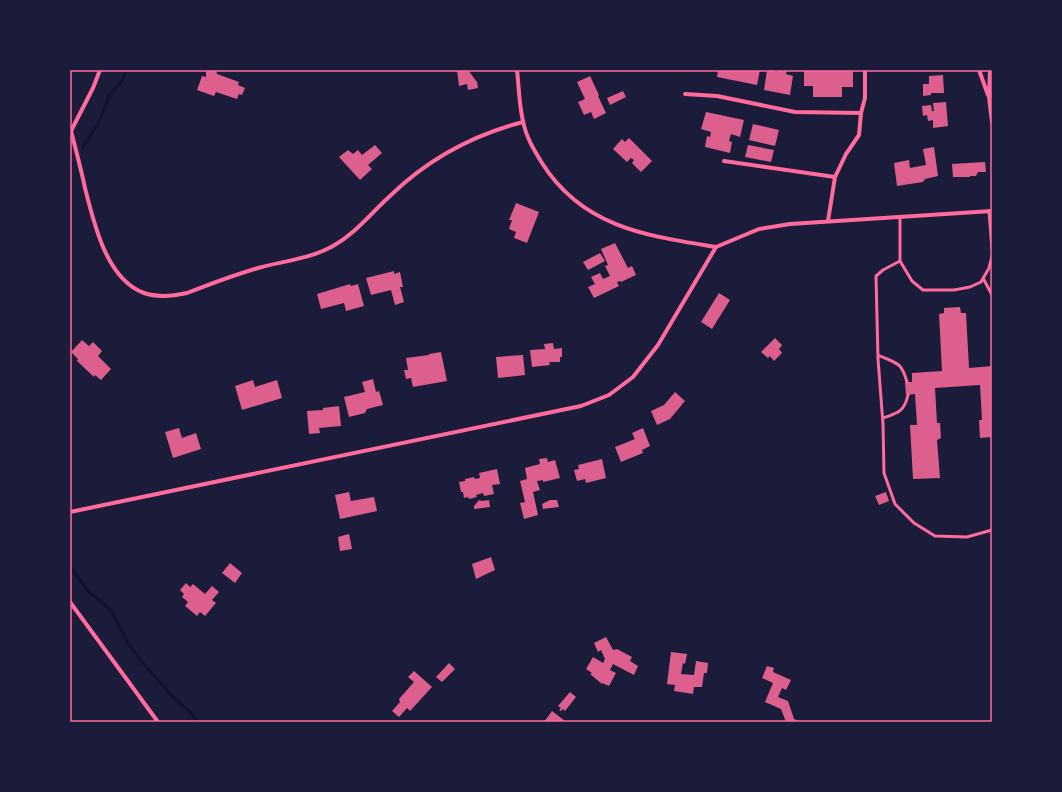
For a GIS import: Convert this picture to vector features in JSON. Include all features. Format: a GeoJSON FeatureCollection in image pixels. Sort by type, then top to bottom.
{"type":"FeatureCollection","features":[{"type":"Feature","properties":{"kind":"street"},"geometry":{"type":"LineString","coordinates":[[100,70],[93,88],[71,132],[94,220],[106,253],[119,273],[133,287],[145,294],[159,296],[174,296],[187,293],[258,268],[310,255],[332,246],[352,234],[390,195],[423,167],[446,152],[477,137],[523,122]]}},
{"type":"Feature","properties":{"kind":"street"},"geometry":{"type":"LineString","coordinates":[[517,70],[523,122],[533,148],[548,173],[564,191],[593,213],[613,224],[640,233],[716,247],[759,229],[790,224],[991,211]]}},
{"type":"Feature","properties":{"kind":"street"},"geometry":{"type":"LineString","coordinates":[[828,221],[835,177],[846,154],[857,139],[865,98],[865,70]]}},
{"type":"Feature","properties":{"kind":"street"},"geometry":{"type":"LineString","coordinates":[[979,70],[989,97]]}},
{"type":"Feature","properties":{"kind":"street"},"geometry":{"type":"LineString","coordinates":[[990,70],[989,97],[992,122]]}},
{"type":"Feature","properties":{"kind":"street"},"geometry":{"type":"LineString","coordinates":[[685,94],[717,96],[795,112],[861,114]]}},
{"type":"Feature","properties":{"kind":"street"},"geometry":{"type":"LineString","coordinates":[[724,161],[835,177]]}},
{"type":"Feature","properties":{"kind":"street"},"geometry":{"type":"LineString","coordinates":[[70,512],[532,417],[581,406],[609,395],[633,378],[658,345],[716,247]]}},
{"type":"Feature","properties":{"kind":"street"},"geometry":{"type":"LineString","coordinates":[[70,602],[158,722]]}},
{"type":"Feature","properties":{"kind":"lane"},"geometry":{"type":"LineString","coordinates":[[991,211],[992,250]]}},
{"type":"Feature","properties":{"kind":"lane"},"geometry":{"type":"LineString","coordinates":[[900,216],[900,261],[912,281],[923,290],[954,290],[970,287],[981,282],[989,268],[992,256]]}},
{"type":"Feature","properties":{"kind":"lane"},"geometry":{"type":"LineString","coordinates":[[900,261],[883,270],[876,276],[878,356],[883,418],[884,473],[895,504],[914,523],[935,536],[967,537],[992,530]]}},
{"type":"Feature","properties":{"kind":"lane"},"geometry":{"type":"LineString","coordinates":[[983,278],[992,295]]}},
{"type":"Feature","properties":{"kind":"lane"},"geometry":{"type":"LineString","coordinates":[[878,356],[898,364],[903,370],[908,382]]}},
{"type":"Feature","properties":{"kind":"lane"},"geometry":{"type":"LineString","coordinates":[[883,418],[898,413],[906,405],[908,395]]}},
{"type":"Feature","properties":{"kind":"building"},"geometry":{"type":"Polygon","coordinates":[[[206,70],[216,70],[217,74],[239,82],[238,85],[245,88],[242,95],[239,94],[237,99],[216,92],[214,96],[197,90],[202,76],[206,77],[206,70]]]}},
{"type":"Feature","properties":{"kind":"building"},"geometry":{"type":"Polygon","coordinates":[[[457,70],[468,70],[477,82],[478,88],[468,90],[467,84],[459,86],[457,70]]]}},
{"type":"Feature","properties":{"kind":"building"},"geometry":{"type":"Polygon","coordinates":[[[718,70],[760,70],[757,85],[717,77],[718,70]]]}},
{"type":"Feature","properties":{"kind":"building"},"geometry":{"type":"Polygon","coordinates":[[[767,70],[778,72],[778,70],[787,70],[786,74],[793,76],[790,95],[764,90],[767,70]]]}},
{"type":"Feature","properties":{"kind":"building"},"geometry":{"type":"Polygon","coordinates":[[[804,70],[853,71],[853,87],[842,87],[842,97],[813,97],[813,86],[804,86],[804,70]]]}},
{"type":"Feature","properties":{"kind":"building"},"geometry":{"type":"Polygon","coordinates":[[[943,75],[944,93],[931,93],[931,95],[923,96],[923,84],[929,84],[929,76],[943,75]]]}},
{"type":"Feature","properties":{"kind":"building"},"geometry":{"type":"Polygon","coordinates":[[[590,76],[606,113],[594,119],[591,112],[584,115],[578,102],[585,99],[577,82],[590,76]]]}},
{"type":"Feature","properties":{"kind":"building"},"geometry":{"type":"Polygon","coordinates":[[[623,91],[626,97],[610,105],[607,98],[623,91]]]}},
{"type":"Feature","properties":{"kind":"building"},"geometry":{"type":"Polygon","coordinates":[[[946,102],[948,126],[933,128],[933,120],[928,121],[927,115],[923,116],[922,106],[931,105],[932,111],[934,111],[933,103],[946,102]]]}},
{"type":"Feature","properties":{"kind":"building"},"geometry":{"type":"Polygon","coordinates":[[[706,112],[744,120],[740,137],[731,134],[729,141],[732,142],[730,153],[705,147],[707,136],[710,137],[711,132],[701,129],[706,112]]]}},
{"type":"Feature","properties":{"kind":"building"},"geometry":{"type":"Polygon","coordinates":[[[753,124],[779,130],[775,146],[749,140],[753,124]]]}},
{"type":"Feature","properties":{"kind":"building"},"geometry":{"type":"Polygon","coordinates":[[[629,138],[652,161],[641,172],[632,163],[634,160],[631,158],[627,162],[613,149],[622,139],[625,142],[629,138]]]}},
{"type":"Feature","properties":{"kind":"building"},"geometry":{"type":"Polygon","coordinates":[[[375,145],[382,153],[368,165],[372,169],[360,180],[339,157],[348,150],[353,154],[358,150],[362,155],[375,145]]]}},
{"type":"Feature","properties":{"kind":"building"},"geometry":{"type":"Polygon","coordinates":[[[748,145],[774,150],[771,162],[745,157],[748,145]]]}},
{"type":"Feature","properties":{"kind":"building"},"geometry":{"type":"Polygon","coordinates":[[[934,147],[938,176],[925,179],[923,182],[897,186],[894,163],[909,160],[910,168],[926,165],[923,149],[934,147]]]}},
{"type":"Feature","properties":{"kind":"building"},"geometry":{"type":"Polygon","coordinates":[[[985,162],[986,172],[978,172],[976,176],[970,177],[953,177],[952,164],[985,162]]]}},
{"type":"Feature","properties":{"kind":"building"},"geometry":{"type":"Polygon","coordinates":[[[516,203],[539,212],[527,243],[514,238],[516,232],[509,229],[512,220],[509,220],[516,203]]]}},
{"type":"Feature","properties":{"kind":"building"},"geometry":{"type":"Polygon","coordinates":[[[615,243],[628,268],[632,266],[636,275],[621,282],[617,282],[619,286],[594,298],[588,287],[595,284],[591,277],[600,273],[603,279],[610,276],[605,266],[608,265],[601,249],[615,243]]]}},
{"type":"Feature","properties":{"kind":"building"},"geometry":{"type":"Polygon","coordinates":[[[600,253],[605,261],[588,270],[583,262],[600,253]]]}},
{"type":"Feature","properties":{"kind":"building"},"geometry":{"type":"Polygon","coordinates":[[[394,271],[394,274],[400,272],[403,287],[400,287],[404,302],[395,305],[391,290],[371,295],[366,278],[394,271]]]}},
{"type":"Feature","properties":{"kind":"building"},"geometry":{"type":"Polygon","coordinates":[[[350,284],[351,286],[358,284],[364,306],[346,311],[344,303],[321,309],[317,294],[350,284]]]}},
{"type":"Feature","properties":{"kind":"building"},"geometry":{"type":"Polygon","coordinates":[[[719,293],[730,300],[712,329],[701,322],[719,293]]]}},
{"type":"Feature","properties":{"kind":"building"},"geometry":{"type":"Polygon","coordinates":[[[960,307],[961,313],[966,313],[969,368],[992,366],[992,437],[980,438],[979,420],[982,420],[980,385],[935,388],[937,423],[940,423],[941,438],[937,440],[940,478],[913,479],[910,425],[917,425],[915,394],[906,395],[905,382],[912,382],[912,373],[942,371],[939,314],[944,313],[944,308],[960,307]]]}},
{"type":"Feature","properties":{"kind":"building"},"geometry":{"type":"Polygon","coordinates":[[[775,338],[782,345],[779,349],[782,353],[774,361],[770,356],[768,358],[761,352],[775,338]]]}},
{"type":"Feature","properties":{"kind":"building"},"geometry":{"type":"Polygon","coordinates":[[[82,340],[89,346],[93,342],[102,351],[98,356],[111,369],[101,380],[95,375],[94,377],[77,361],[78,359],[71,352],[82,340]]]}},
{"type":"Feature","properties":{"kind":"building"},"geometry":{"type":"Polygon","coordinates":[[[553,343],[554,349],[562,348],[562,357],[560,357],[560,362],[549,362],[550,365],[532,367],[530,350],[545,349],[544,344],[553,343]]]}},
{"type":"Feature","properties":{"kind":"building"},"geometry":{"type":"Polygon","coordinates":[[[441,352],[447,381],[413,387],[411,378],[406,379],[404,370],[408,370],[406,358],[441,352]]]}},
{"type":"Feature","properties":{"kind":"building"},"geometry":{"type":"Polygon","coordinates":[[[523,355],[525,375],[498,378],[496,357],[523,355]]]}},
{"type":"Feature","properties":{"kind":"building"},"geometry":{"type":"Polygon","coordinates":[[[373,379],[376,392],[379,391],[383,405],[367,409],[365,413],[349,417],[344,397],[365,392],[362,382],[373,379]]]}},
{"type":"Feature","properties":{"kind":"building"},"geometry":{"type":"Polygon","coordinates":[[[253,380],[255,387],[277,380],[282,398],[242,410],[235,386],[253,380]]]}},
{"type":"Feature","properties":{"kind":"building"},"geometry":{"type":"Polygon","coordinates":[[[675,392],[685,401],[670,419],[657,425],[651,411],[664,405],[675,392]]]}},
{"type":"Feature","properties":{"kind":"building"},"geometry":{"type":"Polygon","coordinates":[[[339,406],[341,426],[319,428],[320,433],[309,434],[307,411],[323,410],[323,408],[339,406]]]}},
{"type":"Feature","properties":{"kind":"building"},"geometry":{"type":"Polygon","coordinates":[[[179,428],[182,438],[196,433],[201,449],[173,458],[165,432],[179,428]]]}},
{"type":"Feature","properties":{"kind":"building"},"geometry":{"type":"Polygon","coordinates":[[[643,428],[650,446],[642,450],[643,453],[621,462],[615,447],[635,439],[632,433],[643,428]]]}},
{"type":"Feature","properties":{"kind":"building"},"geometry":{"type":"Polygon","coordinates":[[[547,458],[548,462],[555,460],[560,478],[543,482],[543,480],[537,481],[540,490],[533,492],[538,515],[524,519],[520,503],[525,502],[520,481],[527,479],[525,468],[540,464],[539,459],[547,458]]]}},
{"type":"Feature","properties":{"kind":"building"},"geometry":{"type":"Polygon","coordinates":[[[602,459],[606,478],[586,483],[585,479],[577,481],[574,470],[579,469],[578,465],[602,459]]]}},
{"type":"Feature","properties":{"kind":"building"},"geometry":{"type":"Polygon","coordinates":[[[497,469],[500,484],[492,485],[494,494],[484,496],[483,493],[476,495],[477,497],[469,499],[468,497],[464,498],[459,482],[474,477],[475,479],[480,478],[479,473],[497,469]]]}},
{"type":"Feature","properties":{"kind":"building"},"geometry":{"type":"Polygon","coordinates":[[[349,492],[351,501],[374,497],[377,511],[340,519],[335,495],[349,492]]]}},
{"type":"Feature","properties":{"kind":"building"},"geometry":{"type":"Polygon","coordinates":[[[886,492],[889,501],[879,505],[875,496],[886,492]]]}},
{"type":"Feature","properties":{"kind":"building"},"geometry":{"type":"Polygon","coordinates":[[[479,500],[489,500],[490,507],[474,509],[474,506],[479,500]]]}},
{"type":"Feature","properties":{"kind":"building"},"geometry":{"type":"Polygon","coordinates":[[[550,500],[557,500],[559,507],[543,509],[542,504],[550,500]]]}},
{"type":"Feature","properties":{"kind":"building"},"geometry":{"type":"Polygon","coordinates":[[[349,534],[352,549],[340,551],[338,537],[349,534]]]}},
{"type":"Feature","properties":{"kind":"building"},"geometry":{"type":"Polygon","coordinates":[[[491,557],[495,570],[476,579],[472,564],[491,557]]]}},
{"type":"Feature","properties":{"kind":"building"},"geometry":{"type":"Polygon","coordinates":[[[230,563],[242,573],[235,583],[222,573],[230,563]]]}},
{"type":"Feature","properties":{"kind":"building"},"geometry":{"type":"Polygon","coordinates":[[[186,583],[190,587],[193,584],[205,594],[212,586],[219,592],[212,600],[216,603],[205,616],[200,612],[197,616],[185,606],[188,602],[182,597],[184,594],[180,590],[186,583]]]}},
{"type":"Feature","properties":{"kind":"building"},"geometry":{"type":"Polygon","coordinates":[[[606,637],[613,650],[617,649],[632,657],[630,661],[638,666],[634,675],[613,664],[610,670],[616,673],[609,686],[602,684],[586,669],[593,657],[603,663],[605,659],[601,650],[598,652],[594,643],[606,637]]]}},
{"type":"Feature","properties":{"kind":"building"},"geometry":{"type":"Polygon","coordinates":[[[671,652],[687,654],[685,664],[683,663],[681,674],[694,675],[696,661],[708,663],[707,673],[704,673],[702,687],[694,687],[693,694],[674,691],[675,685],[667,684],[671,652]]]}},
{"type":"Feature","properties":{"kind":"building"},"geometry":{"type":"Polygon","coordinates":[[[449,663],[455,669],[442,682],[436,677],[449,663]]]}},
{"type":"Feature","properties":{"kind":"building"},"geometry":{"type":"Polygon","coordinates":[[[767,666],[774,668],[773,672],[791,680],[786,690],[782,688],[778,697],[788,701],[794,719],[800,722],[786,722],[781,709],[765,702],[773,683],[762,678],[767,666]]]}},
{"type":"Feature","properties":{"kind":"building"},"geometry":{"type":"Polygon","coordinates":[[[414,671],[432,687],[410,711],[407,708],[399,717],[392,711],[400,702],[399,699],[414,682],[408,677],[414,671]]]}},
{"type":"Feature","properties":{"kind":"building"},"geometry":{"type":"Polygon","coordinates":[[[570,692],[576,697],[565,711],[563,709],[561,711],[559,710],[561,708],[558,706],[570,692]]]}},
{"type":"Feature","properties":{"kind":"building"},"geometry":{"type":"Polygon","coordinates":[[[552,711],[565,721],[565,722],[544,722],[552,711]]]}},
{"type":"Feature","properties":{"kind":"waterway"},"geometry":{"type":"LineString","coordinates":[[83,147],[99,122],[110,94],[122,81],[126,70]]}},
{"type":"Feature","properties":{"kind":"waterway"},"geometry":{"type":"LineString","coordinates":[[70,567],[89,592],[110,609],[129,645],[147,668],[198,722]]}}]}
